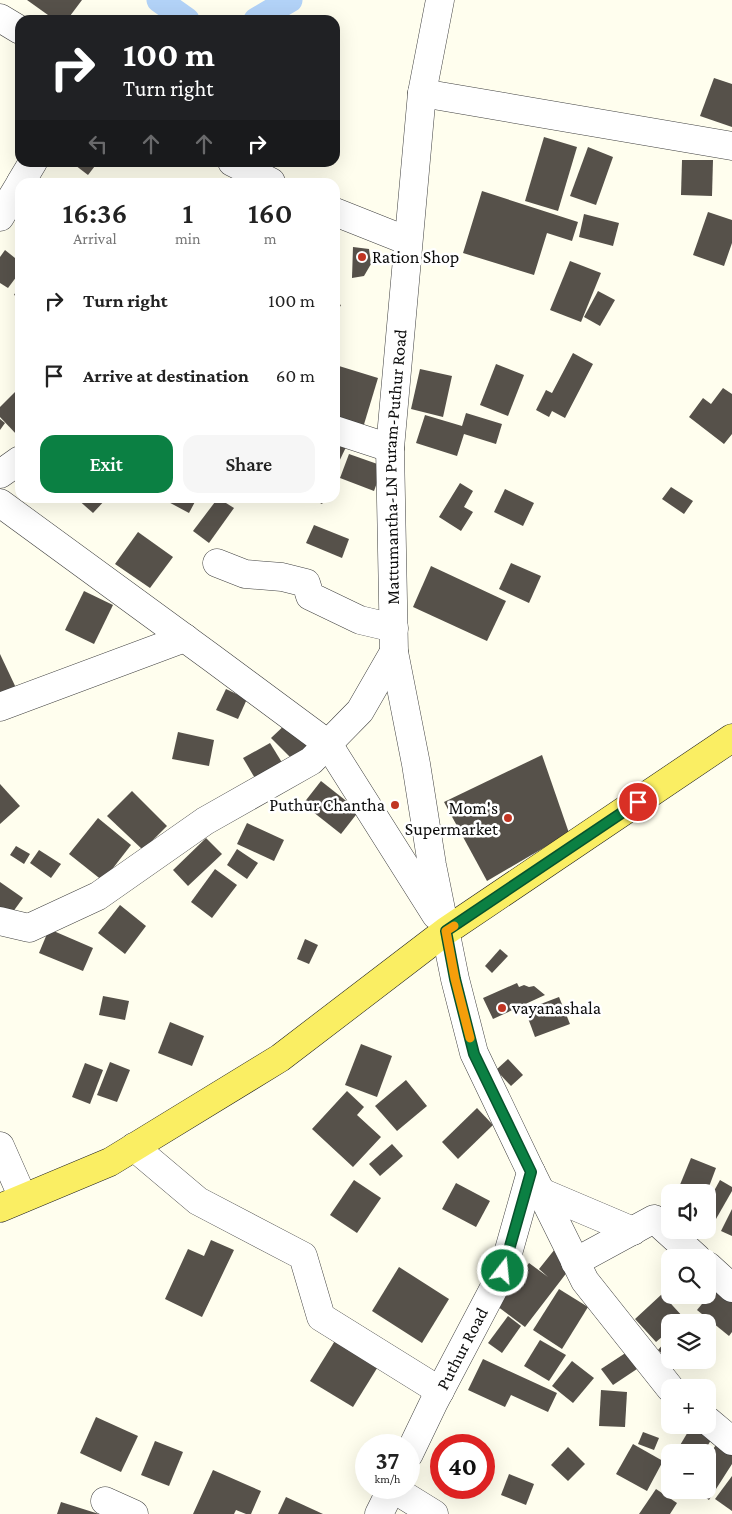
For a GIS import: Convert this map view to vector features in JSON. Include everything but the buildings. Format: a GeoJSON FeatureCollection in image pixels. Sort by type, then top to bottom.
{"type":"FeatureCollection","features":[{"type":"Feature","properties":{"kind":"main road"},"geometry":{"type":"LineString","coordinates":[[12,1203],[110,1162],[280,1058],[446,931],[732,738]]}},
{"type":"Feature","properties":{"kind":"street","name":"Mattumantha-LN Puram-Puthur Road"},"geometry":{"type":"LineString","coordinates":[[440,0],[422,93],[390,448],[394,640],[432,864],[446,931]]}},
{"type":"Feature","properties":{"kind":"street"},"geometry":{"type":"LineString","coordinates":[[0,18],[15,27]]}},
{"type":"Feature","properties":{"kind":"street"},"geometry":{"type":"LineString","coordinates":[[422,93],[732,146]]}},
{"type":"Feature","properties":{"kind":"street"},"geometry":{"type":"LineString","coordinates":[[23,178],[29,167]]}},
{"type":"Feature","properties":{"kind":"street"},"geometry":{"type":"LineString","coordinates":[[242,167],[263,178]]}},
{"type":"Feature","properties":{"kind":"street"},"geometry":{"type":"LineString","coordinates":[[0,217],[15,192]]}},
{"type":"Feature","properties":{"kind":"street"},"geometry":{"type":"LineString","coordinates":[[340,214],[408,241]]}},
{"type":"Feature","properties":{"kind":"street"},"geometry":{"type":"LineString","coordinates":[[340,432],[390,448]]}},
{"type":"Feature","properties":{"kind":"street"},"geometry":{"type":"LineString","coordinates":[[0,474],[15,464]]}},
{"type":"Feature","properties":{"kind":"street"},"geometry":{"type":"LineString","coordinates":[[0,503],[328,744],[446,931],[455,979],[474,1054],[585,1281],[663,1379]]}},
{"type":"Feature","properties":{"kind":"street"},"geometry":{"type":"LineString","coordinates":[[0,921],[29,928],[98,896],[205,821],[311,761],[360,711],[394,640],[360,620],[310,596],[306,583],[282,577],[244,574],[217,563]]}},
{"type":"Feature","properties":{"kind":"street"},"geometry":{"type":"LineString","coordinates":[[0,707],[185,638]]}},
{"type":"Feature","properties":{"kind":"street"},"geometry":{"type":"LineString","coordinates":[[0,1146],[12,1203]]}},
{"type":"Feature","properties":{"kind":"street"},"geometry":{"type":"LineString","coordinates":[[134,1148],[198,1201],[303,1256],[321,1316],[440,1391]]}},
{"type":"Feature","properties":{"kind":"street"},"geometry":{"type":"LineString","coordinates":[[536,1182],[633,1231]]}},
{"type":"Feature","properties":{"kind":"street","name":"Puthur Road"},"geometry":{"type":"LineString","coordinates":[[419,1434],[503,1271],[536,1182]]}},
{"type":"Feature","properties":{"kind":"street"},"geometry":{"type":"LineString","coordinates":[[575,1262],[654,1219],[688,1249]]}},
{"type":"Feature","properties":{"kind":"street"},"geometry":{"type":"LineString","coordinates":[[716,1273],[732,1288]]}},
{"type":"Feature","properties":{"kind":"street"},"geometry":{"type":"LineString","coordinates":[[716,1428],[732,1441]]}},
{"type":"Feature","properties":{"kind":"street"},"geometry":{"type":"LineString","coordinates":[[379,1514],[386,1499]]}},
{"type":"Feature","properties":{"kind":"street"},"geometry":{"type":"LineString","coordinates":[[410,1499],[434,1514]]}},
{"type":"Feature","properties":{"kind":"street"},"geometry":{"type":"LineString","coordinates":[[105,1501],[134,1514]]}},
{"type":"Feature","properties":{"kind":"waterway"},"geometry":{"type":"LineString","coordinates":[[159,0],[180,15]]}},
{"type":"Feature","properties":{"kind":"waterway"},"geometry":{"type":"LineString","coordinates":[[264,15],[290,0]]}},
{"type":"Feature","properties":{"kind":"slow traffic"},"geometry":{"type":"LineString","coordinates":[[454,926],[446,931],[455,979],[470,1038]]}},
{"type":"Feature","properties":{"kind":"place","name":"Ration Shop"},"geometry":{"type":"Point","coordinates":[362,257]}},
{"type":"Feature","properties":{"kind":"place","name":"Puthur Chantha"},"geometry":{"type":"Point","coordinates":[395,805]}},
{"type":"Feature","properties":{"kind":"place","name":"Mom's Supermarket"},"geometry":{"type":"Point","coordinates":[508,818]}},
{"type":"Feature","properties":{"kind":"place","name":"vayanashala"},"geometry":{"type":"Point","coordinates":[502,1008]}},
{"type":"Feature","properties":{"kind":"route"},"geometry":{"type":"LineString","coordinates":[[503,1271],[531,1172],[474,1054],[455,979],[446,931],[638,802]]}}]}
